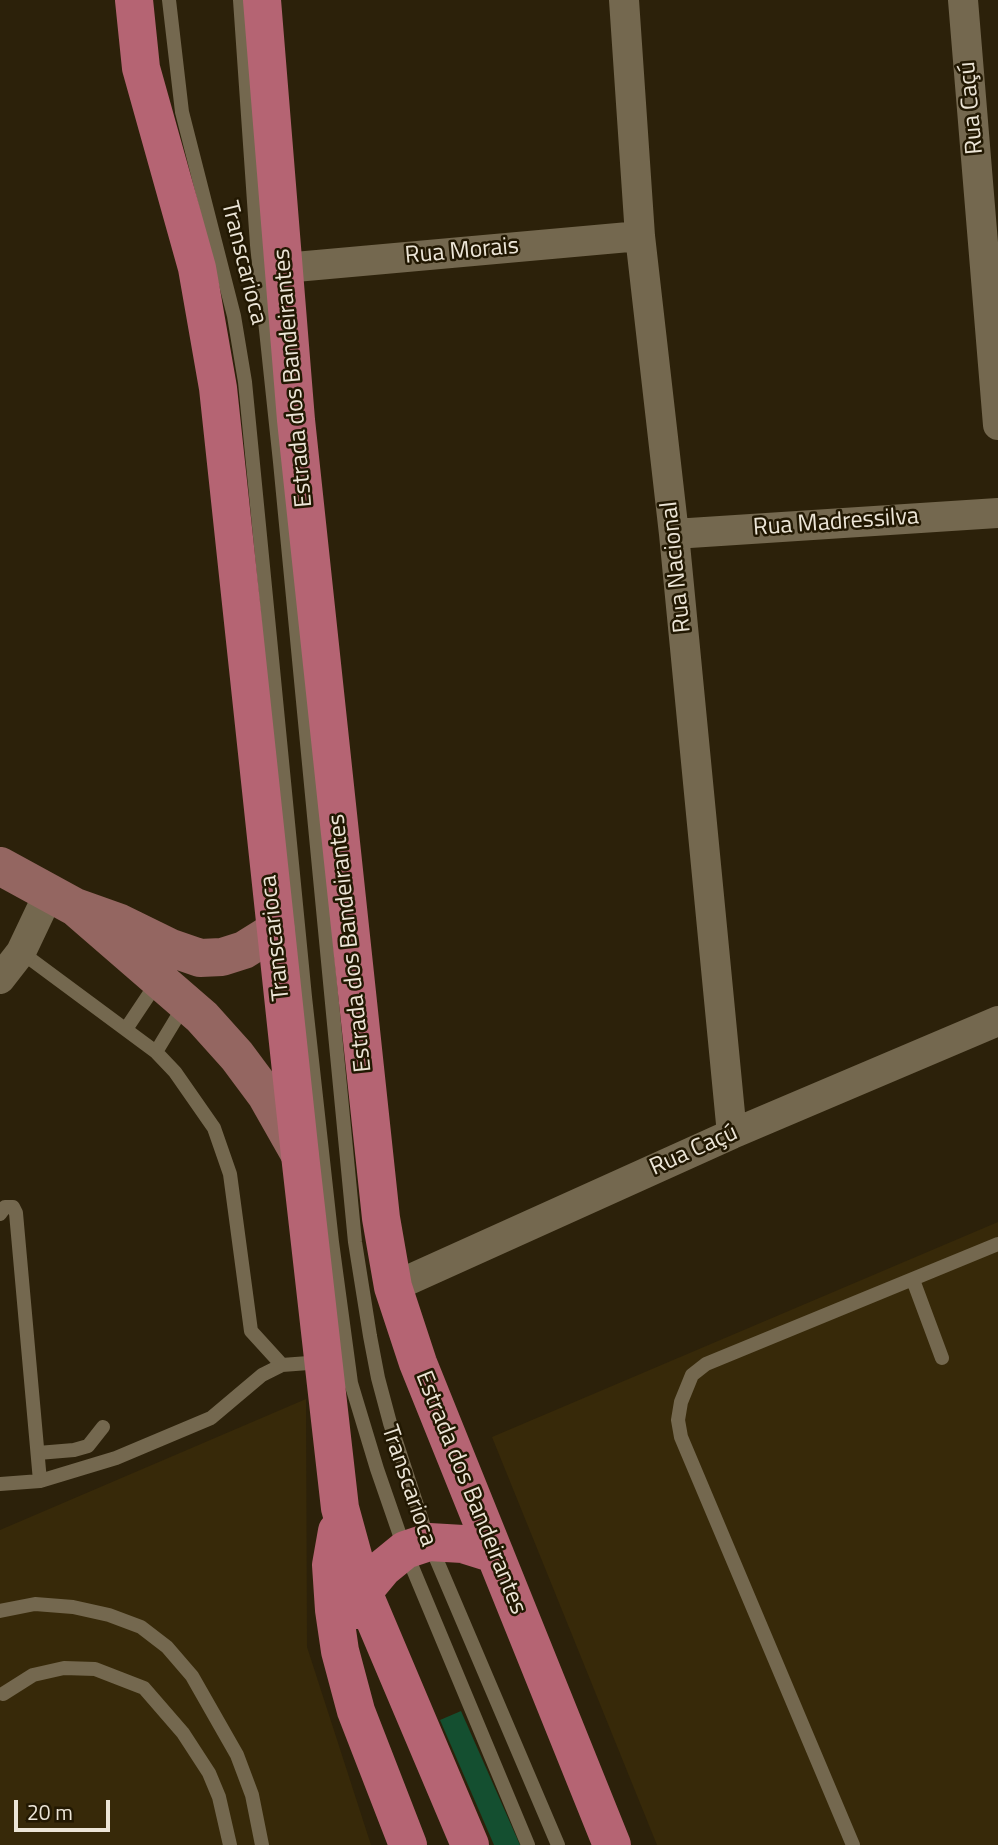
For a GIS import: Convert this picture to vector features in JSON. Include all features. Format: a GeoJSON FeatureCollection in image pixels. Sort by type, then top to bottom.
{"type":"FeatureCollection","features":[{"type":"Feature","properties":{"kind":"main road"},"geometry":{"type":"LineString","coordinates":[[134,0],[141,68],[197,268],[218,388],[340,1508],[363,1592],[470,1845]]}},
{"type":"Feature","properties":{"kind":"main road","name":"Estrada dos Bandeirantes"},"geometry":{"type":"LineString","coordinates":[[262,0],[296,420],[376,1177],[393,1287],[418,1363],[612,1845]]}},
{"type":"Feature","properties":{"kind":"main road"},"geometry":{"type":"LineString","coordinates":[[0,866],[62,900],[120,923],[172,948],[200,957],[222,957],[244,950],[276,930]]}},
{"type":"Feature","properties":{"kind":"main road"},"geometry":{"type":"LineString","coordinates":[[62,900],[173,991],[237,1056],[266,1096],[300,1155]]}},
{"type":"Feature","properties":{"kind":"main road"},"geometry":{"type":"LineString","coordinates":[[340,1508],[331,1565],[340,1651],[356,1711],[408,1845]]}},
{"type":"Feature","properties":{"kind":"main road"},"geometry":{"type":"LineString","coordinates":[[340,1651],[363,1592],[383,1568],[417,1546],[463,1544],[495,1554]]}},
{"type":"Feature","properties":{"kind":"street","name":"Rua Nacional"},"geometry":{"type":"LineString","coordinates":[[624,0],[640,236],[674,534],[732,1134]]}},
{"type":"Feature","properties":{"kind":"street","name":"Rua Caçú"},"geometry":{"type":"LineString","coordinates":[[963,0],[998,425]]}},
{"type":"Feature","properties":{"kind":"street","name":"Rua Morais"},"geometry":{"type":"LineString","coordinates":[[284,268],[640,236]]}},
{"type":"Feature","properties":{"kind":"street","name":"Rua Madressilva"},"geometry":{"type":"LineString","coordinates":[[674,534],[998,513]]}},
{"type":"Feature","properties":{"kind":"street"},"geometry":{"type":"LineString","coordinates":[[0,979],[62,900]]}},
{"type":"Feature","properties":{"kind":"street","name":"Rua Caçú"},"geometry":{"type":"LineString","coordinates":[[393,1287],[732,1134],[998,1021]]}},
{"type":"Feature","properties":{"kind":"lane","name":"Transcarioca"},"geometry":{"type":"LineString","coordinates":[[169,0],[182,112],[234,316],[245,383],[305,997],[343,1339],[351,1384],[377,1469],[417,1546],[558,1845]]}},
{"type":"Feature","properties":{"kind":"lane","name":"Transcarioca"},"geometry":{"type":"LineString","coordinates":[[240,0],[257,244],[355,1242],[378,1378],[417,1546],[528,1845]]}},
{"type":"Feature","properties":{"kind":"lane"},"geometry":{"type":"LineString","coordinates":[[21,952],[156,1052],[175,1072],[214,1128],[230,1174],[251,1331],[282,1365]]}},
{"type":"Feature","properties":{"kind":"lane"},"geometry":{"type":"LineString","coordinates":[[126,1029],[173,991]]}},
{"type":"Feature","properties":{"kind":"lane"},"geometry":{"type":"LineString","coordinates":[[156,1052],[173,991]]}},
{"type":"Feature","properties":{"kind":"lane"},"geometry":{"type":"LineString","coordinates":[[0,1214],[5,1207],[13,1207],[16,1213],[40,1481]]}},
{"type":"Feature","properties":{"kind":"lane"},"geometry":{"type":"LineString","coordinates":[[853,1845],[681,1437],[678,1420],[681,1402],[692,1375],[706,1364],[998,1244]]}},
{"type":"Feature","properties":{"kind":"lane"},"geometry":{"type":"LineString","coordinates":[[913,1280],[942,1358]]}},
{"type":"Feature","properties":{"kind":"lane"},"geometry":{"type":"LineString","coordinates":[[0,1484],[40,1481],[116,1458],[211,1418],[262,1375],[282,1365],[324,1362]]}},
{"type":"Feature","properties":{"kind":"lane"},"geometry":{"type":"LineString","coordinates":[[38,1454],[88,1446],[103,1427]]}},
{"type":"Feature","properties":{"kind":"lane"},"geometry":{"type":"LineString","coordinates":[[0,1611],[35,1604],[73,1607],[109,1615],[141,1628],[167,1647],[192,1676],[237,1755],[252,1795],[262,1845]]}},
{"type":"Feature","properties":{"kind":"lane"},"geometry":{"type":"LineString","coordinates":[[3,1694],[33,1675],[64,1668],[95,1669],[144,1688],[183,1732],[209,1773],[219,1797],[230,1845]]}},
{"type":"Feature","properties":{"kind":"shaded area"},"geometry":{"type":"Polygon","coordinates":[[[998,1222],[998,1845],[657,1845],[492,1437],[998,1222]]]}},
{"type":"Feature","properties":{"kind":"shaded area"},"geometry":{"type":"Polygon","coordinates":[[[306,1399],[307,1647],[371,1845],[0,1845],[0,1530],[306,1399]]]}},
{"type":"Feature","properties":{"kind":"green space"},"geometry":{"type":"Polygon","coordinates":[[[461,1711],[520,1845],[494,1845],[440,1720],[461,1711]]]}}]}
